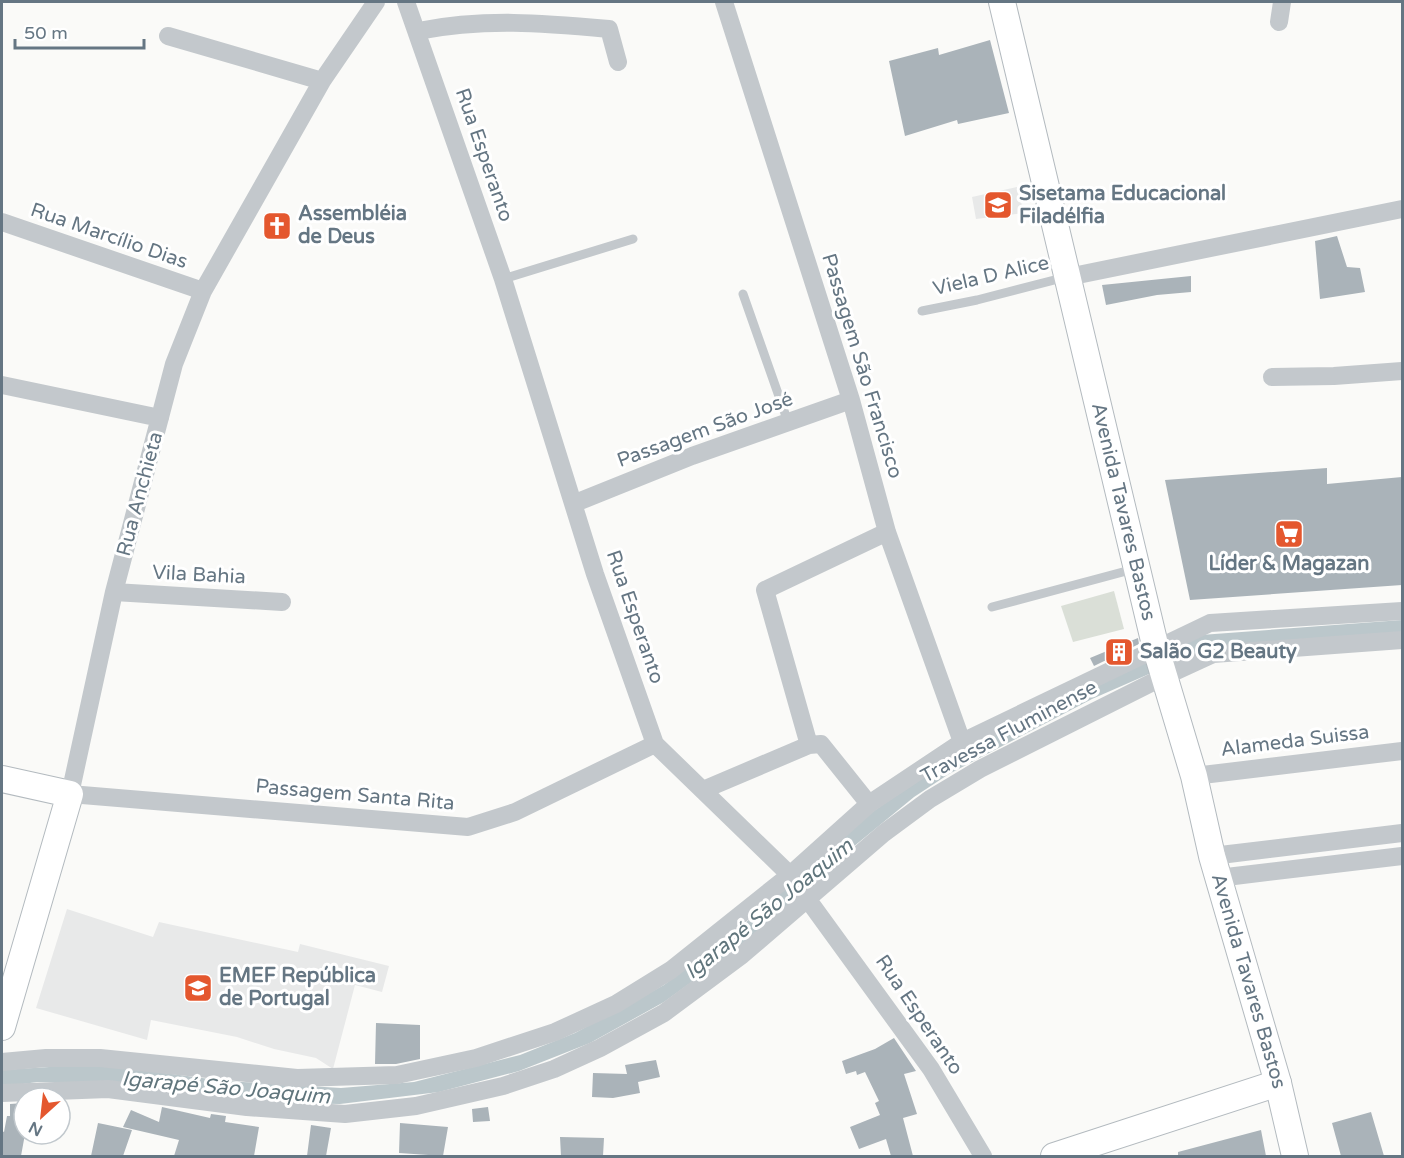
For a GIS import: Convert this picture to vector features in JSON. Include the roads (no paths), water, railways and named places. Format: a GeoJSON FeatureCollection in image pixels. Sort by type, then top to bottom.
{"type":"FeatureCollection","features":[{"type":"Feature","properties":{"kind":"main road","name":"Avenida Tavares Bastos"},"geometry":{"type":"LineString","coordinates":[[1002,2],[1159,663],[1194,776],[1215,867],[1278,1083],[1295,1156]]}},
{"type":"Feature","properties":{"kind":"main road"},"geometry":{"type":"LineString","coordinates":[[2,779],[70,794]]}},
{"type":"Feature","properties":{"kind":"main road","name":"Rua Anchieta"},"geometry":{"type":"LineString","coordinates":[[2,1027],[70,794]]}},
{"type":"Feature","properties":{"kind":"main road"},"geometry":{"type":"LineString","coordinates":[[1054,1156],[1278,1083]]}},
{"type":"Feature","properties":{"kind":"street","name":"Rua Anchieta"},"geometry":{"type":"LineString","coordinates":[[70,794],[114,592],[174,363],[203,291],[322,81],[376,2]]}},
{"type":"Feature","properties":{"kind":"street","name":"Rua Esperanto"},"geometry":{"type":"LineString","coordinates":[[406,2],[503,279],[596,574],[655,744],[799,886],[931,1069],[983,1156]]}},
{"type":"Feature","properties":{"kind":"street","name":"Passagem São Francisco"},"geometry":{"type":"LineString","coordinates":[[724,2],[851,400],[887,532],[962,742]]}},
{"type":"Feature","properties":{"kind":"street"},"geometry":{"type":"LineString","coordinates":[[1279,22],[1282,2]]}},
{"type":"Feature","properties":{"kind":"street"},"geometry":{"type":"LineString","coordinates":[[418,31],[461,23],[526,22],[609,29],[618,62]]}},
{"type":"Feature","properties":{"kind":"street"},"geometry":{"type":"LineString","coordinates":[[168,36],[322,81]]}},
{"type":"Feature","properties":{"kind":"street"},"geometry":{"type":"LineString","coordinates":[[1068,277],[1402,209]]}},
{"type":"Feature","properties":{"kind":"street","name":"Rua Marcílio Dias"},"geometry":{"type":"LineString","coordinates":[[2,222],[203,291]]}},
{"type":"Feature","properties":{"kind":"street"},"geometry":{"type":"LineString","coordinates":[[1272,377],[1334,376],[1402,371]]}},
{"type":"Feature","properties":{"kind":"street"},"geometry":{"type":"LineString","coordinates":[[2,385],[160,418]]}},
{"type":"Feature","properties":{"kind":"street","name":"Passagem São José"},"geometry":{"type":"LineString","coordinates":[[575,503],[692,456],[851,400]]}},
{"type":"Feature","properties":{"kind":"street"},"geometry":{"type":"LineString","coordinates":[[809,745],[765,590],[887,532]]}},
{"type":"Feature","properties":{"kind":"street","name":"Vila Bahia"},"geometry":{"type":"LineString","coordinates":[[114,592],[282,602]]}},
{"type":"Feature","properties":{"kind":"street"},"geometry":{"type":"LineString","coordinates":[[2,1062],[46,1058],[100,1058],[297,1078],[398,1075],[476,1058],[555,1032],[616,1004],[671,970],[799,886],[869,804],[962,742],[1159,663],[1210,623],[1402,610]]}},
{"type":"Feature","properties":{"kind":"street","name":"Travessa Fluminense"},"geometry":{"type":"LineString","coordinates":[[2,1093],[108,1089],[247,1107],[345,1113],[416,1106],[473,1095],[554,1069],[600,1048],[664,1013],[742,955],[799,886],[884,833],[930,799],[1159,663],[1213,654],[1402,640]]}},
{"type":"Feature","properties":{"kind":"street","name":"Passagem Santa Rita"},"geometry":{"type":"LineString","coordinates":[[70,794],[468,827],[515,812],[655,744]]}},
{"type":"Feature","properties":{"kind":"street"},"geometry":{"type":"LineString","coordinates":[[703,790],[809,745],[821,744],[869,804]]}},
{"type":"Feature","properties":{"kind":"street","name":"Alameda Suissa"},"geometry":{"type":"LineString","coordinates":[[1194,776],[1402,751]]}},
{"type":"Feature","properties":{"kind":"street"},"geometry":{"type":"LineString","coordinates":[[1215,867],[1402,833]]}},
{"type":"Feature","properties":{"kind":"street"},"geometry":{"type":"LineString","coordinates":[[1215,867],[1402,856]]}},
{"type":"Feature","properties":{"kind":"lane"},"geometry":{"type":"LineString","coordinates":[[503,279],[633,239]]}},
{"type":"Feature","properties":{"kind":"lane","name":"Viela D Alice"},"geometry":{"type":"LineString","coordinates":[[922,311],[1068,277]]}},
{"type":"Feature","properties":{"kind":"lane"},"geometry":{"type":"LineString","coordinates":[[743,294],[788,422]]}},
{"type":"Feature","properties":{"kind":"lane"},"geometry":{"type":"LineString","coordinates":[[992,607],[1137,569]]}},
{"type":"Feature","properties":{"kind":"water","name":"Igarapé São Joaquim"},"geometry":{"type":"Polygon","coordinates":[[[1402,620],[1402,635],[1206,649],[1092,699],[949,774],[914,797],[847,852],[747,942],[664,1002],[590,1043],[519,1071],[439,1092],[340,1104],[279,1103],[120,1082],[37,1082],[2,1087],[2,1070],[96,1064],[225,1081],[341,1088],[414,1082],[520,1055],[575,1033],[664,985],[754,916],[867,816],[960,749],[1201,635],[1402,620]]]}},
{"type":"Feature","properties":{"kind":"place","name":"Sisetama Educacional Filadélfia"},"geometry":{"type":"Point","coordinates":[998,205]}},
{"type":"Feature","properties":{"kind":"place","name":"Assembléia de Deus"},"geometry":{"type":"Point","coordinates":[277,226]}},
{"type":"Feature","properties":{"kind":"place","name":"Líder & Magazan"},"geometry":{"type":"Point","coordinates":[1289,534]}},
{"type":"Feature","properties":{"kind":"place","name":"Salão G2 Beauty"},"geometry":{"type":"Point","coordinates":[1119,652]}},
{"type":"Feature","properties":{"kind":"place","name":"EMEF República de Portugal"},"geometry":{"type":"Point","coordinates":[198,988]}}]}
